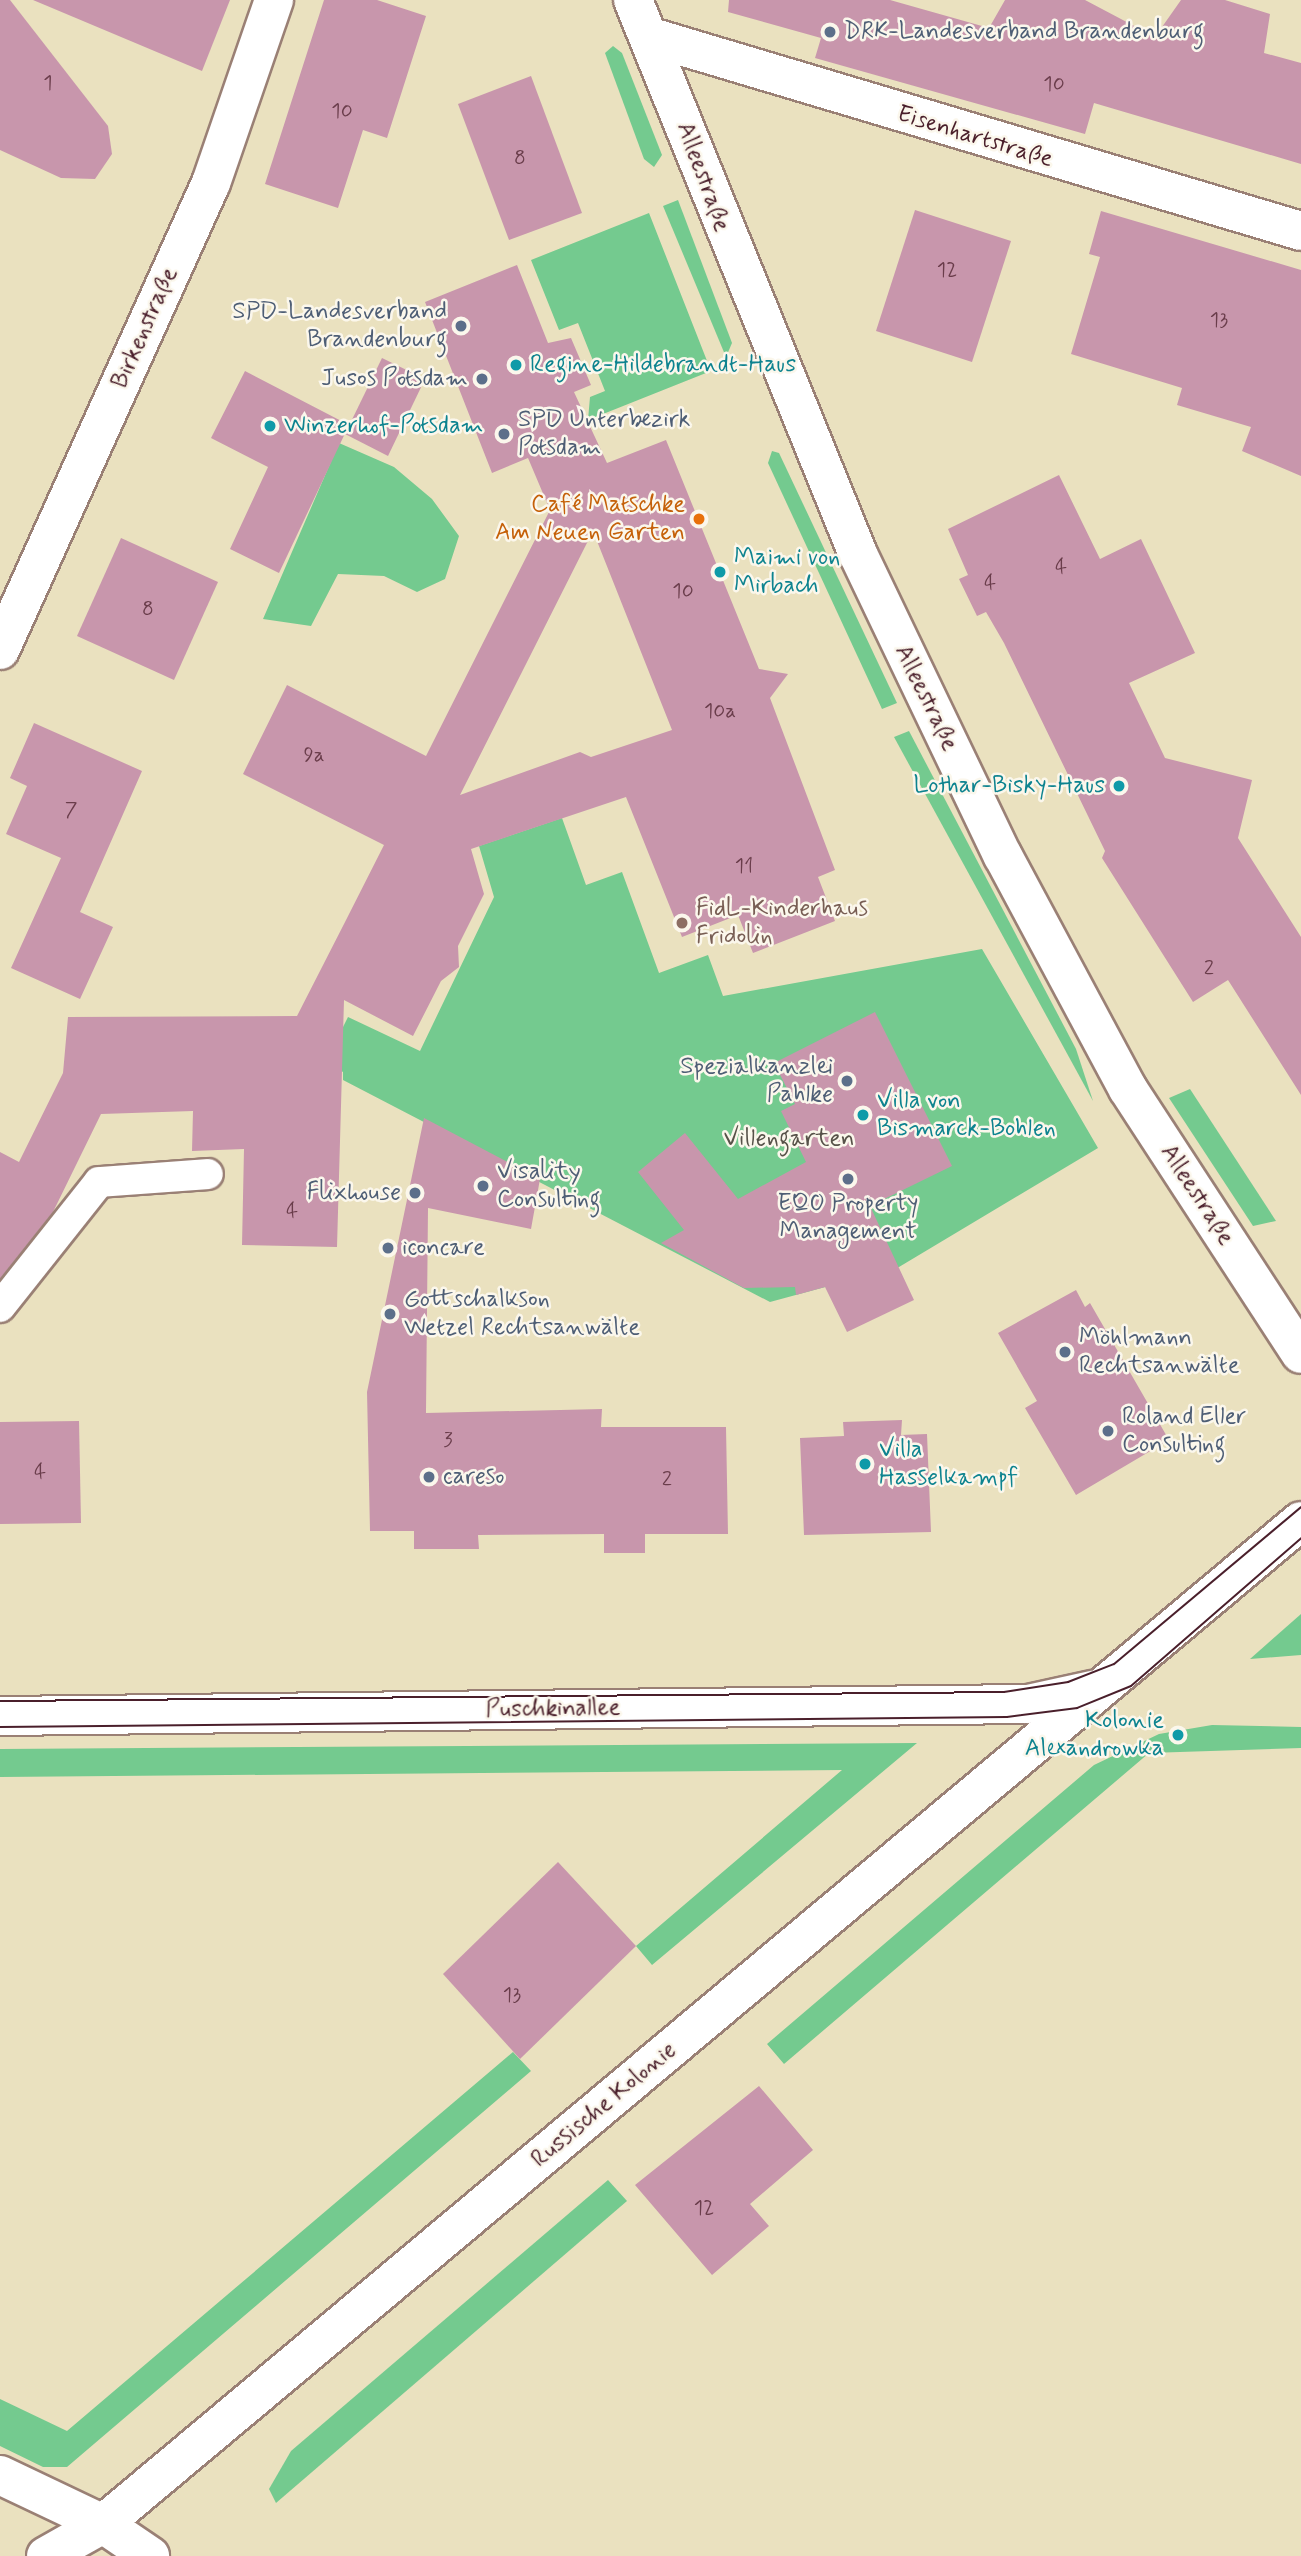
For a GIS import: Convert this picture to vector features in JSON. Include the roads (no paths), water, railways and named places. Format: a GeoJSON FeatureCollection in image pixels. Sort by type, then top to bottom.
{"type":"FeatureCollection","features":[{"type":"Feature","properties":{"kind":"street","name":"Birkenstraße"},"geometry":{"type":"LineString","coordinates":[[0,650],[211,183],[274,0]]}},
{"type":"Feature","properties":{"kind":"street","name":"Alleestraße"},"geometry":{"type":"LineString","coordinates":[[633,0],[651,37],[827,481],[1003,856],[1128,1089],[1301,1354]]}},
{"type":"Feature","properties":{"kind":"street","name":"Eisenhartstraße"},"geometry":{"type":"LineString","coordinates":[[651,37],[1301,231]]}},
{"type":"Feature","properties":{"kind":"street","name":"Russische Kolonie"},"geometry":{"type":"LineString","coordinates":[[46,2556],[103,2524],[1301,1521]]}},
{"type":"Feature","properties":{"kind":"street","name":"Puschkinallee"},"geometry":{"type":"LineString","coordinates":[[0,1716],[1028,1703],[1074,1698],[1104,1685]]}},
{"type":"Feature","properties":{"kind":"street"},"geometry":{"type":"LineString","coordinates":[[0,2475],[103,2524],[150,2556]]}},
{"type":"Feature","properties":{"kind":"lane"},"geometry":{"type":"LineString","coordinates":[[0,1307],[99,1182],[208,1174]]}},
{"type":"Feature","properties":{"kind":"tram line"},"geometry":{"type":"LineString","coordinates":[[0,1701],[1004,1692],[1068,1682],[1114,1664],[1301,1507]]}},
{"type":"Feature","properties":{"kind":"tram line"},"geometry":{"type":"LineString","coordinates":[[0,1727],[1007,1717],[1077,1708],[1131,1686],[1301,1538]]}},
{"type":"Feature","properties":{"kind":"place","name":"DRK-Landesverband Brandenburg"},"geometry":{"type":"Point","coordinates":[830,32]}},
{"type":"Feature","properties":{"kind":"place","name":"SPD-Landesverband Brandenburg"},"geometry":{"type":"Point","coordinates":[461,326]}},
{"type":"Feature","properties":{"kind":"place","name":"Regine-Hildebrandt-Haus"},"geometry":{"type":"Point","coordinates":[516,365]}},
{"type":"Feature","properties":{"kind":"place","name":"Jusos Potsdam"},"geometry":{"type":"Point","coordinates":[482,379]}},
{"type":"Feature","properties":{"kind":"place","name":"Winzerhof-Potsdam"},"geometry":{"type":"Point","coordinates":[270,426]}},
{"type":"Feature","properties":{"kind":"place","name":"SPD Unterbezirk Potsdam"},"geometry":{"type":"Point","coordinates":[504,434]}},
{"type":"Feature","properties":{"kind":"place","name":"Café Matschke Am Neuen Garten"},"geometry":{"type":"Point","coordinates":[699,519]}},
{"type":"Feature","properties":{"kind":"place","name":"Maimi von Mirbach"},"geometry":{"type":"Point","coordinates":[720,572]}},
{"type":"Feature","properties":{"kind":"place","name":"Lothar-Bisky-Haus"},"geometry":{"type":"Point","coordinates":[1119,786]}},
{"type":"Feature","properties":{"kind":"place","name":"FidL-Kinderhaus Fridolin"},"geometry":{"type":"Point","coordinates":[682,923]}},
{"type":"Feature","properties":{"kind":"place","name":"Spezialkanzlei Pahlke"},"geometry":{"type":"Point","coordinates":[847,1081]}},
{"type":"Feature","properties":{"kind":"place","name":"Villa von Bismarck-Bohlen"},"geometry":{"type":"Point","coordinates":[863,1115]}},
{"type":"Feature","properties":{"kind":"place","name":"EQO Property Management"},"geometry":{"type":"Point","coordinates":[848,1179]}},
{"type":"Feature","properties":{"kind":"place","name":"Visality Consulting"},"geometry":{"type":"Point","coordinates":[483,1186]}},
{"type":"Feature","properties":{"kind":"place","name":"Flixhouse"},"geometry":{"type":"Point","coordinates":[415,1193]}},
{"type":"Feature","properties":{"kind":"place","name":"iconcare"},"geometry":{"type":"Point","coordinates":[388,1248]}},
{"type":"Feature","properties":{"kind":"place","name":"Gottschalkson Wetzel Rechtsanwälte"},"geometry":{"type":"Point","coordinates":[390,1314]}},
{"type":"Feature","properties":{"kind":"place","name":"Möhlmann Rechtsanwälte"},"geometry":{"type":"Point","coordinates":[1065,1352]}},
{"type":"Feature","properties":{"kind":"place","name":"Roland Eller Consulting"},"geometry":{"type":"Point","coordinates":[1108,1431]}},
{"type":"Feature","properties":{"kind":"place","name":"Villa Hasselkampf"},"geometry":{"type":"Point","coordinates":[865,1464]}},
{"type":"Feature","properties":{"kind":"place","name":"careso"},"geometry":{"type":"Point","coordinates":[429,1477]}},
{"type":"Feature","properties":{"kind":"place","name":"Kolonie Alexandrowka"},"geometry":{"type":"Point","coordinates":[1178,1735]}},
{"type":"Feature","properties":{"kind":"park label","name":"Villengarten"},"geometry":{"type":"Point","coordinates":[789,1139]}}]}
